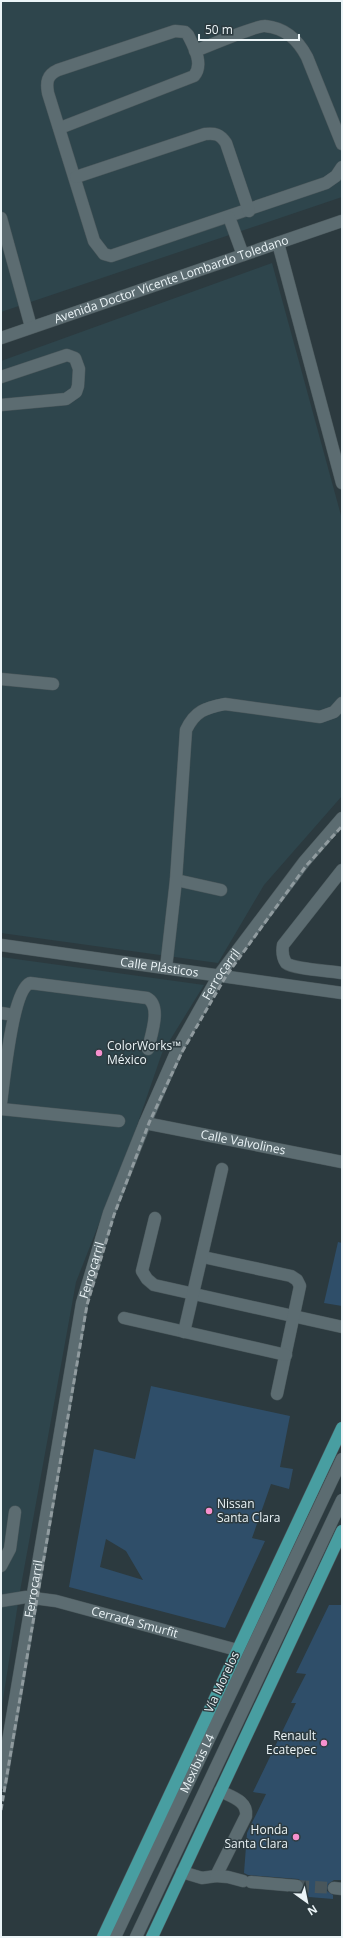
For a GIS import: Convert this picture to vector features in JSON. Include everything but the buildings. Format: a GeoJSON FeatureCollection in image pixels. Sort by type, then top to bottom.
{"type":"FeatureCollection","features":[{"type":"Feature","properties":{"kind":"main road","name":"Vía Morelos"},"geometry":{"type":"LineString","coordinates":[[103,1937],[342,1428]]}},
{"type":"Feature","properties":{"kind":"main road"},"geometry":{"type":"LineString","coordinates":[[152,1937],[342,1531]]}},
{"type":"Feature","properties":{"kind":"street"},"geometry":{"type":"LineString","coordinates":[[195,51],[264,25],[280,29],[292,35],[302,46],[342,144]]}},
{"type":"Feature","properties":{"kind":"street"},"geometry":{"type":"LineString","coordinates":[[60,128],[190,78],[198,71],[199,67],[195,51],[185,32],[175,31],[52,72],[49,76],[47,87],[60,128],[76,177],[94,240],[104,254],[111,256],[229,218],[326,183],[336,176],[342,167]]}},
{"type":"Feature","properties":{"kind":"street"},"geometry":{"type":"LineString","coordinates":[[76,177],[205,134],[218,134],[226,143],[249,211]]}},
{"type":"Feature","properties":{"kind":"street"},"geometry":{"type":"LineString","coordinates":[[1,218],[31,327]]}},
{"type":"Feature","properties":{"kind":"street"},"geometry":{"type":"LineString","coordinates":[[229,218],[242,255]]}},
{"type":"Feature","properties":{"kind":"street","name":"Avenida Doctor Vicente Lombardo Toledano"},"geometry":{"type":"LineString","coordinates":[[1,338],[342,221]]}},
{"type":"Feature","properties":{"kind":"street"},"geometry":{"type":"LineString","coordinates":[[278,243],[342,483]]}},
{"type":"Feature","properties":{"kind":"street"},"geometry":{"type":"LineString","coordinates":[[1,377],[67,355],[75,358],[80,369],[76,392],[66,399],[1,405]]}},
{"type":"Feature","properties":{"kind":"street"},"geometry":{"type":"LineString","coordinates":[[1,679],[53,684]]}},
{"type":"Feature","properties":{"kind":"street"},"geometry":{"type":"LineString","coordinates":[[166,968],[176,880],[186,730],[191,719],[209,707],[225,704],[320,717],[334,712],[342,703]]}},
{"type":"Feature","properties":{"kind":"street","name":"Ferrocarril"},"geometry":{"type":"LineString","coordinates":[[1,1783],[82,1303],[109,1213],[145,1123],[178,1048],[219,975],[304,862],[342,818]]}},
{"type":"Feature","properties":{"kind":"street"},"geometry":{"type":"LineString","coordinates":[[342,870],[284,945],[282,951],[283,958],[291,966],[342,973]]}},
{"type":"Feature","properties":{"kind":"street"},"geometry":{"type":"LineString","coordinates":[[176,880],[221,890]]}},
{"type":"Feature","properties":{"kind":"street","name":"Calle Plásticos"},"geometry":{"type":"LineString","coordinates":[[1,945],[342,993]]}},
{"type":"Feature","properties":{"kind":"street"},"geometry":{"type":"LineString","coordinates":[[1,1104],[14,1015],[24,988],[30,983],[147,998],[153,1003],[155,1010],[148,1049]]}},
{"type":"Feature","properties":{"kind":"street"},"geometry":{"type":"LineString","coordinates":[[1,1013],[14,1015]]}},
{"type":"Feature","properties":{"kind":"street"},"geometry":{"type":"LineString","coordinates":[[1,1108],[119,1122]]}},
{"type":"Feature","properties":{"kind":"street","name":"Calle Valvolines"},"geometry":{"type":"LineString","coordinates":[[145,1123],[342,1162]]}},
{"type":"Feature","properties":{"kind":"street"},"geometry":{"type":"LineString","coordinates":[[184,1332],[203,1257],[222,1169]]}},
{"type":"Feature","properties":{"kind":"street"},"geometry":{"type":"LineString","coordinates":[[155,1218],[142,1271],[154,1285],[342,1327]]}},
{"type":"Feature","properties":{"kind":"street"},"geometry":{"type":"LineString","coordinates":[[203,1257],[295,1278],[300,1286],[295,1317],[277,1394]]}},
{"type":"Feature","properties":{"kind":"street"},"geometry":{"type":"LineString","coordinates":[[124,1318],[286,1355]]}},
{"type":"Feature","properties":{"kind":"street","name":"Mexibús L4"},"geometry":{"type":"LineString","coordinates":[[115,1937],[342,1460]]}},
{"type":"Feature","properties":{"kind":"street","name":"Mexibús L4"},"geometry":{"type":"LineString","coordinates":[[136,1937],[342,1500]]}},
{"type":"Feature","properties":{"kind":"street"},"geometry":{"type":"LineString","coordinates":[[1,1566],[10,1548],[15,1512]]}},
{"type":"Feature","properties":{"kind":"street","name":"Cerrada Smurfit"},"geometry":{"type":"LineString","coordinates":[[1,1601],[32,1597],[56,1601],[238,1650]]}},
{"type":"Feature","properties":{"kind":"street"},"geometry":{"type":"LineString","coordinates":[[216,1876],[247,1812],[244,1804],[220,1791]]}},
{"type":"Feature","properties":{"kind":"street"},"geometry":{"type":"LineString","coordinates":[[182,1872],[202,1878],[223,1876],[247,1882],[297,1886]]}},
{"type":"Feature","properties":{"kind":"shaded area"},"geometry":{"type":"Polygon","coordinates":[[[1,1],[342,1],[342,197],[1,312],[1,1]]]}},
{"type":"Feature","properties":{"kind":"shaded area"},"geometry":{"type":"Polygon","coordinates":[[[272,263],[342,519],[342,796],[264,885],[218,963],[1,933],[1,361],[272,263]]]}},
{"type":"Feature","properties":{"kind":"shaded area"},"geometry":{"type":"Polygon","coordinates":[[[1,957],[204,985],[162,1053],[133,1137],[76,1282],[19,1597],[1,1712],[1,957]]]}},
{"type":"Feature","properties":{"kind":"tunnel"},"geometry":{"type":"LineString","coordinates":[[297,1886],[334,1888]]}},
{"type":"Feature","properties":{"kind":"railway"},"geometry":{"type":"LineString","coordinates":[[1,1810],[87,1305],[114,1215],[149,1123],[182,1052],[226,976],[306,866],[342,826]]}},
{"type":"Feature","properties":{"kind":"place","name":"ColorWorks™ México"},"geometry":{"type":"Point","coordinates":[99,1053]}},
{"type":"Feature","properties":{"kind":"place","name":"Nissan Santa Clara"},"geometry":{"type":"Point","coordinates":[209,1511]}},
{"type":"Feature","properties":{"kind":"place","name":"Renault Ecatepec"},"geometry":{"type":"Point","coordinates":[324,1743]}},
{"type":"Feature","properties":{"kind":"place","name":"Honda Santa Clara"},"geometry":{"type":"Point","coordinates":[296,1837]}}]}
